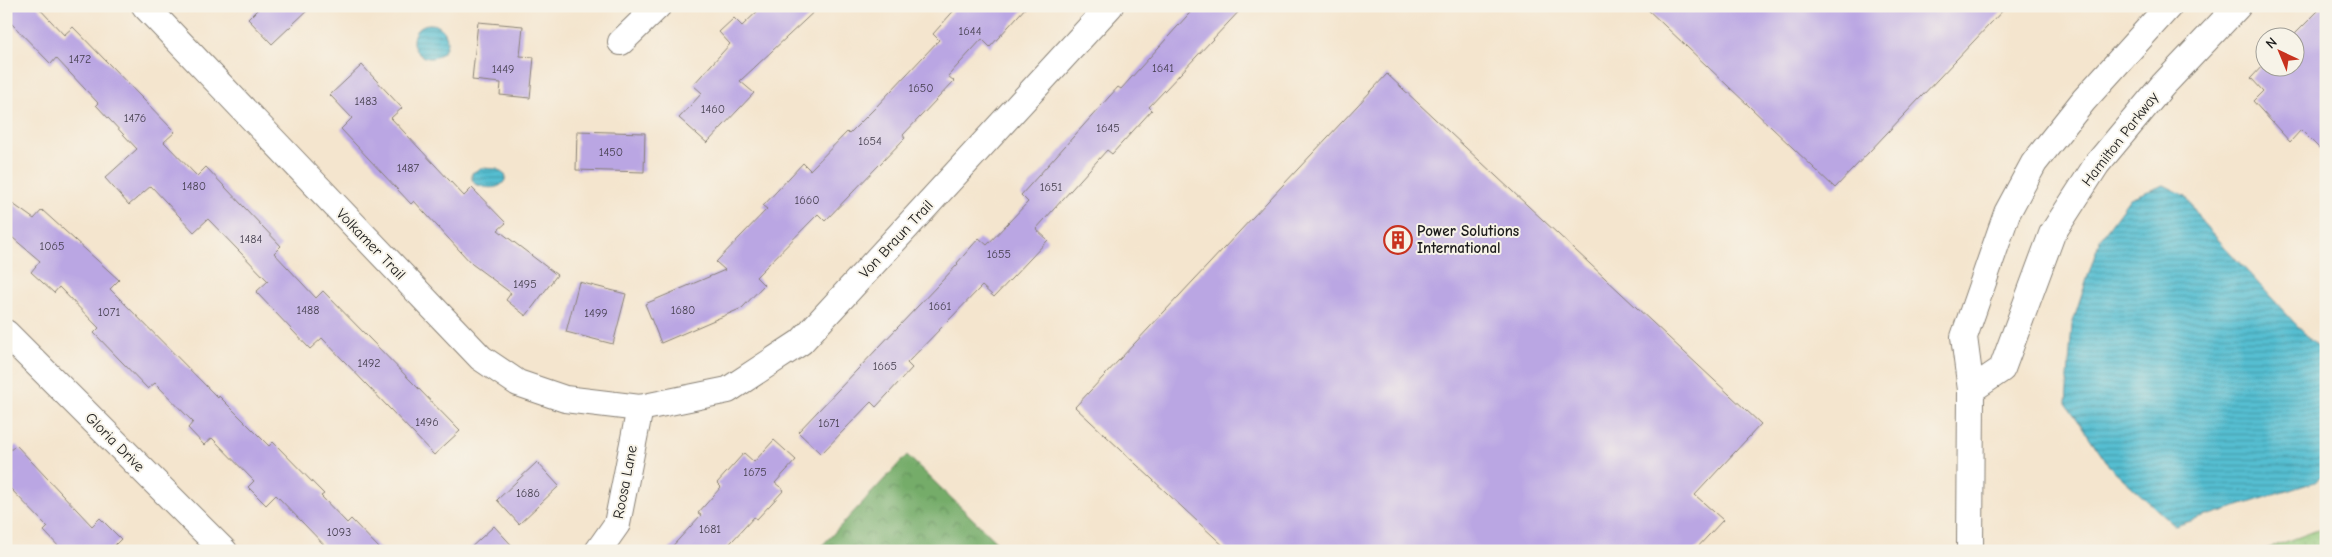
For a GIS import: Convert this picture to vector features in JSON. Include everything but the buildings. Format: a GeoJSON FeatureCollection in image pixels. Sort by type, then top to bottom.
{"type":"FeatureCollection","features":[{"type":"Feature","properties":{"kind":"street"},"geometry":{"type":"LineString","coordinates":[[621,42],[658,6]]}},
{"type":"Feature","properties":{"kind":"street","name":"Von Braun Trail"},"geometry":{"type":"LineString","coordinates":[[640,408],[728,390],[801,342],[1110,6]]}},
{"type":"Feature","properties":{"kind":"street"},"geometry":{"type":"LineString","coordinates":[[1970,551],[1971,390],[1964,337],[2007,213],[2034,163],[2084,100],[2169,6]]}},
{"type":"Feature","properties":{"kind":"street","name":"Hamilton Parkway"},"geometry":{"type":"LineString","coordinates":[[1971,390],[2002,369],[2052,234],[2097,164],[2163,85],[2238,6]]}},
{"type":"Feature","properties":{"kind":"street","name":"Volkamer Trail"},"geometry":{"type":"LineString","coordinates":[[156,10],[481,358],[518,382],[565,399],[640,408]]}},
{"type":"Feature","properties":{"kind":"street","name":"Gloria Drive"},"geometry":{"type":"LineString","coordinates":[[6,333],[224,551]]}},
{"type":"Feature","properties":{"kind":"street","name":"Roosa Lane"},"geometry":{"type":"LineString","coordinates":[[598,551],[617,524],[640,408]]}},
{"type":"Feature","properties":{"kind":"green space"},"geometry":{"type":"Polygon","coordinates":[[[907,455],[1006,551],[817,551],[907,455]]]}},
{"type":"Feature","properties":{"kind":"green space"},"geometry":{"type":"Polygon","coordinates":[[[2326,527],[2326,544],[2307,551],[2261,551],[2326,527]]]}},
{"type":"Feature","properties":{"kind":"water"},"geometry":{"type":"Polygon","coordinates":[[[430,24],[442,29],[447,41],[442,53],[430,58],[418,53],[413,41],[418,29],[430,24]]]}},
{"type":"Feature","properties":{"kind":"water"},"geometry":{"type":"Polygon","coordinates":[[[481,168],[497,169],[506,176],[505,181],[493,188],[475,184],[472,179],[472,173],[481,168]]]}},
{"type":"Feature","properties":{"kind":"water"},"geometry":{"type":"Polygon","coordinates":[[[2164,185],[2186,196],[2202,222],[2326,357],[2326,473],[2315,482],[2175,526],[2109,466],[2066,403],[2072,325],[2100,239],[2130,198],[2164,185]]]}},
{"type":"Feature","properties":{"kind":"place","name":"Power Solutions International"},"geometry":{"type":"Point","coordinates":[1398,240]}}]}
